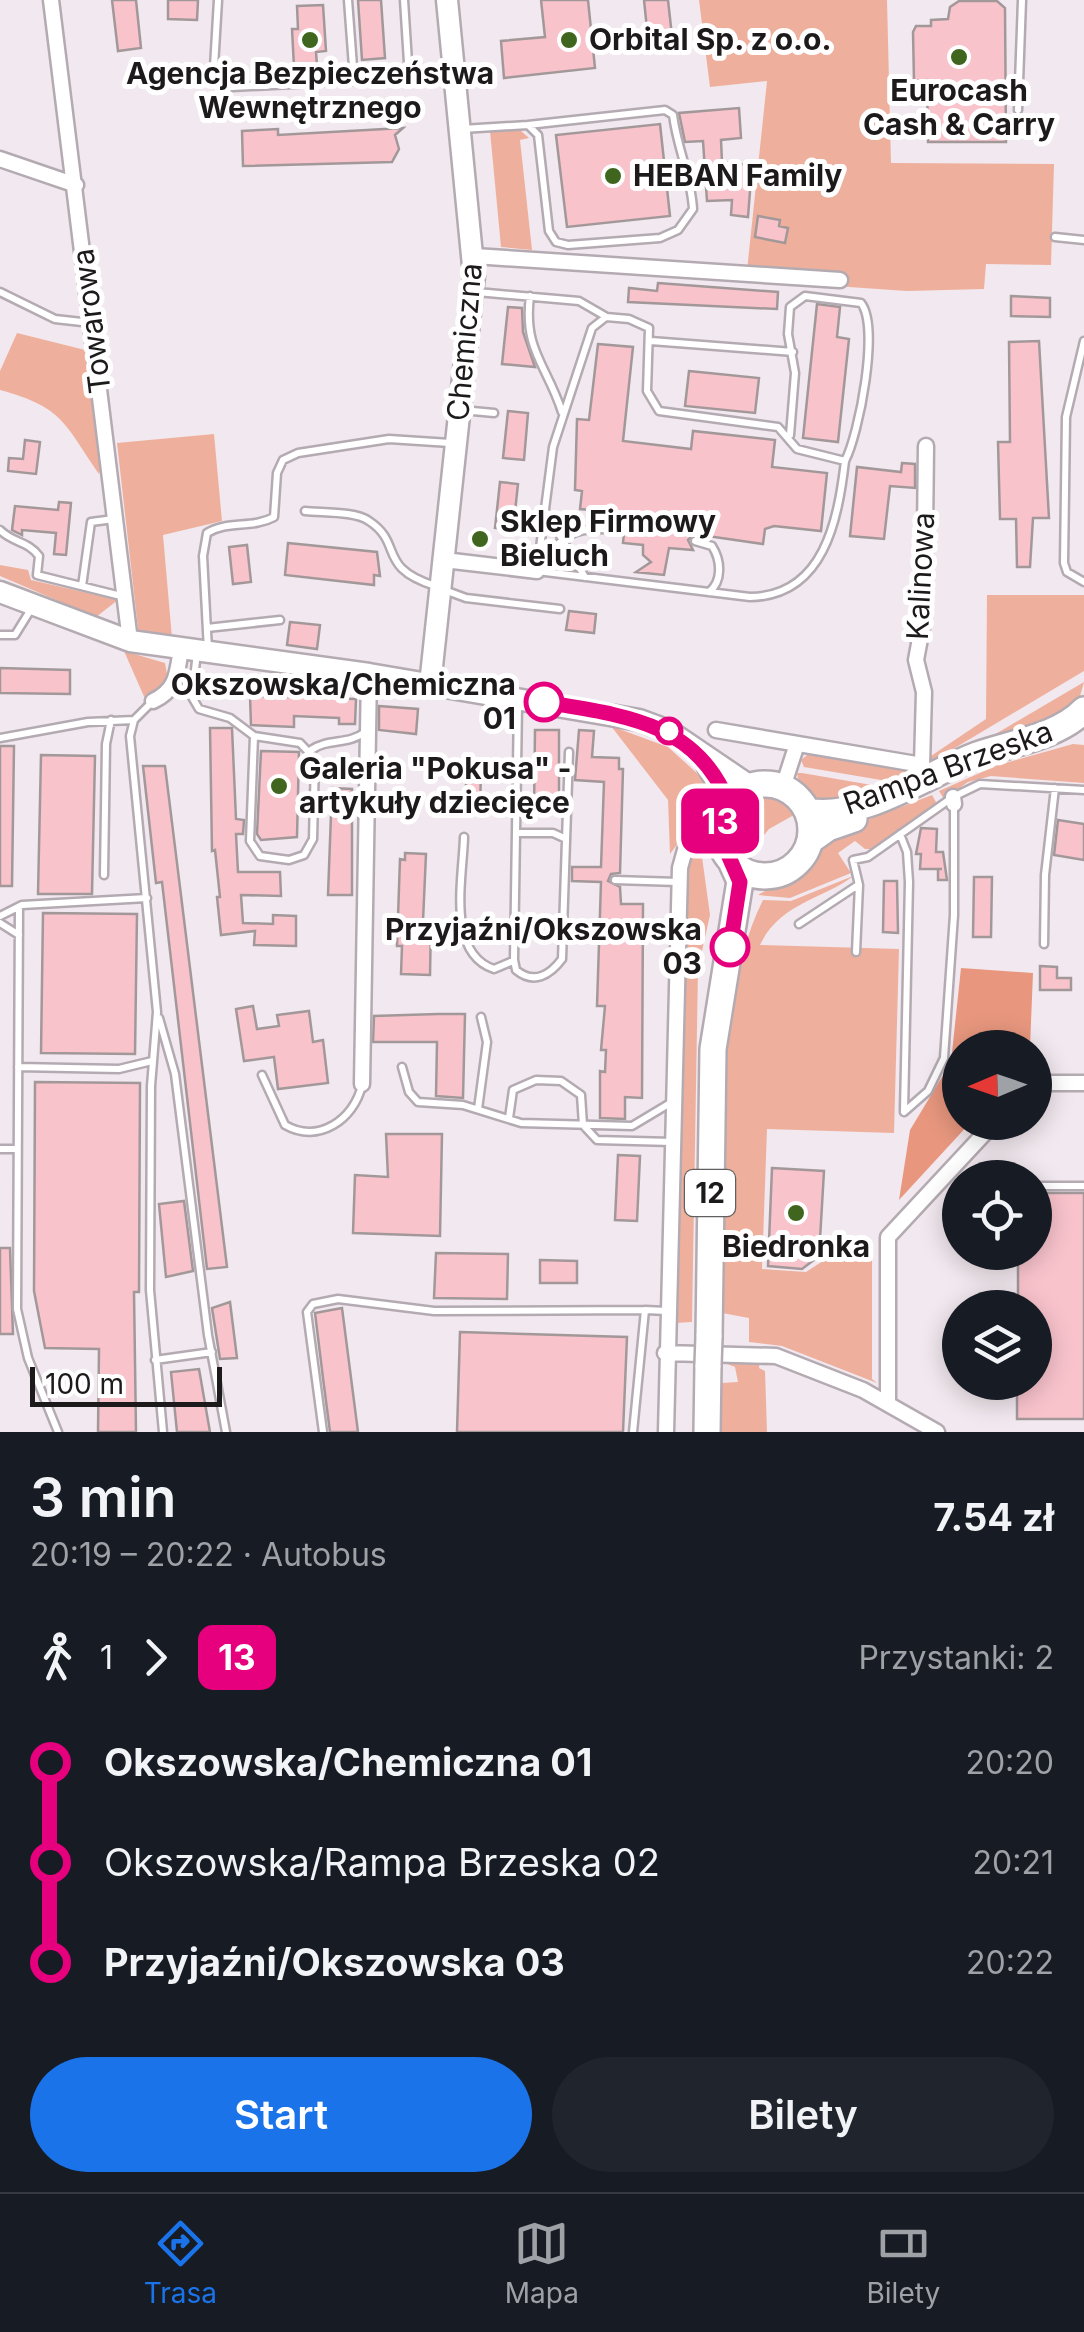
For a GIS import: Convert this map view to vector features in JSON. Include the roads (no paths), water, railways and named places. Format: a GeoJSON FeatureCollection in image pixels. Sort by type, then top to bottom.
{"type":"FeatureCollection","features":[{"type":"Feature","properties":{"kind":"highway","name":"Rampa Brzeska"},"geometry":{"type":"LineString","coordinates":[[808,811],[824,812],[884,797],[972,757],[1062,726],[1084,710]]}},
{"type":"Feature","properties":{"kind":"highway","name":"Rampa Brzeska"},"geometry":{"type":"LineString","coordinates":[[811,840],[828,828],[897,806],[1006,760],[1084,739]]}},
{"type":"Feature","properties":{"kind":"highway"},"geometry":{"type":"LineString","coordinates":[[728,802],[750,786],[784,788],[808,811],[811,840]]}},
{"type":"Feature","properties":{"kind":"highway","name":"12"},"geometry":{"type":"LineString","coordinates":[[707,1432],[712,1050],[740,882],[718,845],[728,802]]}},
{"type":"Feature","properties":{"kind":"highway","name":"12"},"geometry":{"type":"LineString","coordinates":[[730,947],[758,887],[798,863],[811,840]]}},
{"type":"Feature","properties":{"kind":"highway"},"geometry":{"type":"LineString","coordinates":[[718,845],[742,870],[775,876]]}},
{"type":"Feature","properties":{"kind":"main road","name":"Chemiczna"},"geometry":{"type":"LineString","coordinates":[[430,684],[474,256],[447,0]]}},
{"type":"Feature","properties":{"kind":"main road"},"geometry":{"type":"LineString","coordinates":[[0,592],[130,642],[369,674],[639,720],[669,731],[750,786]]}},
{"type":"Feature","properties":{"kind":"main road"},"geometry":{"type":"LineString","coordinates":[[701,755],[728,802]]}},
{"type":"Feature","properties":{"kind":"street","name":"Towarowa"},"geometry":{"type":"LineString","coordinates":[[51,0],[130,642]]}},
{"type":"Feature","properties":{"kind":"street"},"geometry":{"type":"LineString","coordinates":[[0,159],[76,185]]}},
{"type":"Feature","properties":{"kind":"street"},"geometry":{"type":"LineString","coordinates":[[474,256],[840,280]]}},
{"type":"Feature","properties":{"kind":"street","name":"Kalinowa"},"geometry":{"type":"LineString","coordinates":[[797,744],[922,765],[924,692],[916,660],[924,617],[926,446]]}},
{"type":"Feature","properties":{"kind":"street"},"geometry":{"type":"LineString","coordinates":[[444,560],[537,572]]}},
{"type":"Feature","properties":{"kind":"street"},"geometry":{"type":"LineString","coordinates":[[153,701],[168,694],[195,651]]}},
{"type":"Feature","properties":{"kind":"street"},"geometry":{"type":"LineString","coordinates":[[362,1084],[369,674]]}},
{"type":"Feature","properties":{"kind":"street"},"geometry":{"type":"LineString","coordinates":[[716,730],[797,744],[784,788]]}},
{"type":"Feature","properties":{"kind":"street"},"geometry":{"type":"LineString","coordinates":[[666,1432],[679,882],[683,853],[718,845]]}},
{"type":"Feature","properties":{"kind":"street"},"geometry":{"type":"LineString","coordinates":[[1052,1083],[1084,1083]]}},
{"type":"Feature","properties":{"kind":"street"},"geometry":{"type":"LineString","coordinates":[[888,1402],[888,1237],[977,1140]]}},
{"type":"Feature","properties":{"kind":"street"},"geometry":{"type":"LineString","coordinates":[[665,1353],[768,1354],[888,1402],[938,1432]]}},
{"type":"Feature","properties":{"kind":"lane"},"geometry":{"type":"LineString","coordinates":[[218,0],[214,66],[224,84],[455,76]]}},
{"type":"Feature","properties":{"kind":"lane"},"geometry":{"type":"LineString","coordinates":[[348,0],[354,80]]}},
{"type":"Feature","properties":{"kind":"lane"},"geometry":{"type":"LineString","coordinates":[[404,0],[409,78]]}},
{"type":"Feature","properties":{"kind":"lane"},"geometry":{"type":"LineString","coordinates":[[1018,110],[1022,0]]}},
{"type":"Feature","properties":{"kind":"lane"},"geometry":{"type":"LineString","coordinates":[[460,130],[665,110],[673,115],[676,146],[686,160],[692,209],[678,230],[660,238],[568,246],[556,242],[549,231],[538,135],[528,126]]}},
{"type":"Feature","properties":{"kind":"lane"},"geometry":{"type":"LineString","coordinates":[[1055,238],[1084,240]]}},
{"type":"Feature","properties":{"kind":"lane"},"geometry":{"type":"LineString","coordinates":[[473,291],[579,301],[606,316],[643,322],[650,328],[651,341],[647,391],[659,411],[778,427],[796,449],[845,462]]}},
{"type":"Feature","properties":{"kind":"lane"},"geometry":{"type":"LineString","coordinates":[[0,292],[55,319],[92,323]]}},
{"type":"Feature","properties":{"kind":"lane"},"geometry":{"type":"LineString","coordinates":[[530,296],[527,325],[532,353],[553,384],[562,412]]}},
{"type":"Feature","properties":{"kind":"lane"},"geometry":{"type":"LineString","coordinates":[[537,572],[764,597],[780,593],[810,570],[832,535],[845,462],[858,430],[867,311],[861,303],[796,299],[788,317],[792,352],[790,438]]}},
{"type":"Feature","properties":{"kind":"lane"},"geometry":{"type":"LineString","coordinates":[[537,572],[562,412],[592,328],[606,316]]}},
{"type":"Feature","properties":{"kind":"lane"},"geometry":{"type":"LineString","coordinates":[[651,341],[792,352]]}},
{"type":"Feature","properties":{"kind":"lane"},"geometry":{"type":"LineString","coordinates":[[1084,341],[1068,406],[1064,563],[1074,580],[1084,582]]}},
{"type":"Feature","properties":{"kind":"lane"},"geometry":{"type":"LineString","coordinates":[[460,410],[494,413]]}},
{"type":"Feature","properties":{"kind":"lane"},"geometry":{"type":"LineString","coordinates":[[254,736],[250,840],[260,856],[288,860],[304,855],[312,840],[315,759],[310,750],[300,742],[254,736],[230,718],[213,716],[192,702],[195,651],[207,628],[207,533],[219,526],[258,526],[274,516],[277,473],[283,460],[298,453],[389,438],[456,444]]}},
{"type":"Feature","properties":{"kind":"lane"},"geometry":{"type":"LineString","coordinates":[[544,510],[586,578]]}},
{"type":"Feature","properties":{"kind":"lane"},"geometry":{"type":"LineString","coordinates":[[305,511],[367,518],[383,535],[396,566],[411,580],[466,598],[560,609]]}},
{"type":"Feature","properties":{"kind":"lane"},"geometry":{"type":"LineString","coordinates":[[82,586],[91,522],[116,518]]}},
{"type":"Feature","properties":{"kind":"lane"},"geometry":{"type":"LineString","coordinates":[[537,572],[559,538],[594,527],[617,530]]}},
{"type":"Feature","properties":{"kind":"lane"},"geometry":{"type":"LineString","coordinates":[[0,530],[9,540],[30,545],[39,556],[37,575],[125,597]]}},
{"type":"Feature","properties":{"kind":"lane"},"geometry":{"type":"LineString","coordinates":[[696,541],[712,546],[718,555],[718,581],[708,593]]}},
{"type":"Feature","properties":{"kind":"lane"},"geometry":{"type":"LineString","coordinates":[[0,635],[15,634],[33,605]]}},
{"type":"Feature","properties":{"kind":"lane"},"geometry":{"type":"LineString","coordinates":[[207,628],[280,620]]}},
{"type":"Feature","properties":{"kind":"lane"},"geometry":{"type":"LineString","coordinates":[[519,698],[514,960],[516,970],[535,978],[551,973],[562,959],[569,752]]}},
{"type":"Feature","properties":{"kind":"lane"},"geometry":{"type":"LineString","coordinates":[[153,701],[134,720],[130,736],[157,1012],[150,1290],[163,1432]]}},
{"type":"Feature","properties":{"kind":"lane"},"geometry":{"type":"LineString","coordinates":[[104,875],[106,744],[112,720]]}},
{"type":"Feature","properties":{"kind":"lane"},"geometry":{"type":"LineString","coordinates":[[0,738],[134,720]]}},
{"type":"Feature","properties":{"kind":"lane"},"geometry":{"type":"LineString","coordinates":[[310,750],[322,742],[355,740],[366,732]]}},
{"type":"Feature","properties":{"kind":"lane"},"geometry":{"type":"LineString","coordinates":[[856,952],[859,885],[853,860],[868,857],[954,801],[990,783],[1084,790]]}},
{"type":"Feature","properties":{"kind":"lane"},"geometry":{"type":"LineString","coordinates":[[1044,944],[1045,875],[1056,788]]}},
{"type":"Feature","properties":{"kind":"lane"},"geometry":{"type":"LineString","coordinates":[[900,834],[908,852],[910,882],[904,1112],[928,1091],[944,1058],[954,915],[954,801]]}},
{"type":"Feature","properties":{"kind":"lane"},"geometry":{"type":"LineString","coordinates":[[516,832],[552,833],[564,838]]}},
{"type":"Feature","properties":{"kind":"lane"},"geometry":{"type":"LineString","coordinates":[[464,837],[465,942],[482,964],[494,969],[514,960]]}},
{"type":"Feature","properties":{"kind":"lane"},"geometry":{"type":"LineString","coordinates":[[615,880],[679,882]]}},
{"type":"Feature","properties":{"kind":"lane"},"geometry":{"type":"LineString","coordinates":[[799,924],[859,885]]}},
{"type":"Feature","properties":{"kind":"lane"},"geometry":{"type":"LineString","coordinates":[[19,935],[0,920],[19,907],[147,898]]}},
{"type":"Feature","properties":{"kind":"lane"},"geometry":{"type":"LineString","coordinates":[[19,907],[17,1309],[28,1358],[58,1432]]}},
{"type":"Feature","properties":{"kind":"lane"},"geometry":{"type":"LineString","coordinates":[[157,1012],[175,1074],[226,1432]]}},
{"type":"Feature","properties":{"kind":"lane"},"geometry":{"type":"LineString","coordinates":[[478,1108],[486,1042],[481,1018]]}},
{"type":"Feature","properties":{"kind":"lane"},"geometry":{"type":"LineString","coordinates":[[18,1067],[119,1069],[153,1060]]}},
{"type":"Feature","properties":{"kind":"lane"},"geometry":{"type":"LineString","coordinates":[[402,1067],[409,1092],[418,1102],[478,1108],[520,1123],[632,1126],[672,1102]]}},
{"type":"Feature","properties":{"kind":"lane"},"geometry":{"type":"LineString","coordinates":[[262,1075],[285,1125],[310,1135],[322,1132],[350,1111],[362,1084]]}},
{"type":"Feature","properties":{"kind":"lane"},"geometry":{"type":"LineString","coordinates":[[509,1118],[513,1090],[522,1084],[561,1081],[581,1096],[583,1124],[597,1140],[672,1142]]}},
{"type":"Feature","properties":{"kind":"lane"},"geometry":{"type":"LineString","coordinates":[[0,1149],[17,1150]]}},
{"type":"Feature","properties":{"kind":"lane"},"geometry":{"type":"LineString","coordinates":[[1052,1186],[1084,1186]]}},
{"type":"Feature","properties":{"kind":"lane"},"geometry":{"type":"LineString","coordinates":[[323,1432],[307,1312],[312,1304],[338,1299],[434,1311],[666,1310]]}},
{"type":"Feature","properties":{"kind":"lane"},"geometry":{"type":"LineString","coordinates":[[632,1432],[645,1310]]}},
{"type":"Feature","properties":{"kind":"lane"},"geometry":{"type":"LineString","coordinates":[[155,1360],[212,1352]]}},
{"type":"Feature","properties":{"kind":"place","name":"Agencja Bezpieczeństwa Wewnętrznego"},"geometry":{"type":"Point","coordinates":[310,40]}},
{"type":"Feature","properties":{"kind":"place","name":"Orbital Sp. z o.o."},"geometry":{"type":"Point","coordinates":[569,40]}},
{"type":"Feature","properties":{"kind":"place","name":"Eurocash Cash & Carry"},"geometry":{"type":"Point","coordinates":[959,57]}},
{"type":"Feature","properties":{"kind":"place","name":"HEBAN Family"},"geometry":{"type":"Point","coordinates":[613,176]}},
{"type":"Feature","properties":{"kind":"place","name":"Sklep Firmowy Bieluch"},"geometry":{"type":"Point","coordinates":[480,539]}},
{"type":"Feature","properties":{"kind":"place","name":"Okszowska/Chemiczna 01"},"geometry":{"type":"Point","coordinates":[544,702]}},
{"type":"Feature","properties":{"kind":"place","name":"Galeria \"Pokusa\" - artykuły dziecięce"},"geometry":{"type":"Point","coordinates":[279,786]}},
{"type":"Feature","properties":{"kind":"place","name":"Przyjaźni/Okszowska 03"},"geometry":{"type":"Point","coordinates":[730,947]}},
{"type":"Feature","properties":{"kind":"place","name":"Biedronka"},"geometry":{"type":"Point","coordinates":[796,1213]}}]}
